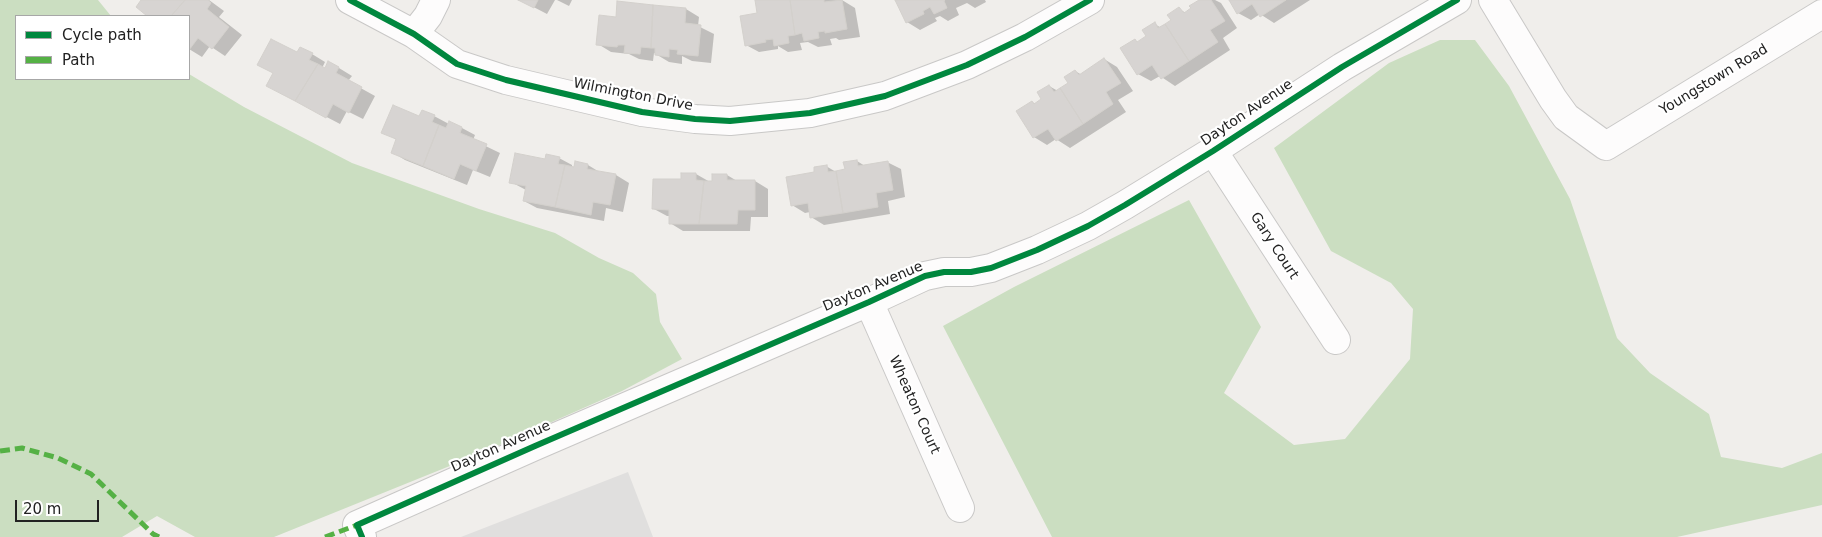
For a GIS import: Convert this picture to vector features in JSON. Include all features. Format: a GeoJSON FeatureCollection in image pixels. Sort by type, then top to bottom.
{"type":"FeatureCollection","features":[{"type":"Feature","properties":{"kind":"street","name":"Wilmington Drive"},"geometry":{"type":"LineString","coordinates":[[350,0],[414,34],[457,64],[506,80],[642,112],[695,119],[730,121],[810,113],[885,96],[975,61],[1025,37],[1090,0]]}},
{"type":"Feature","properties":{"kind":"street"},"geometry":{"type":"LineString","coordinates":[[414,34],[428,16],[436,0]]}},
{"type":"Feature","properties":{"kind":"street","name":"Dayton Avenue"},"geometry":{"type":"LineString","coordinates":[[360,531],[535,446],[926,276],[944,272],[980,271],[1030,253],[1088,226],[1213,152],[1334,72],[1457,0]]}},
{"type":"Feature","properties":{"kind":"street","name":"Youngstown Road"},"geometry":{"type":"LineString","coordinates":[[1493,0],[1552,99],[1566,117],[1606,146],[1822,14]]}},
{"type":"Feature","properties":{"kind":"street","name":"Gary Court"},"geometry":{"type":"LineString","coordinates":[[1213,152],[1336,340]]}},
{"type":"Feature","properties":{"kind":"street","name":"Wheaton Court"},"geometry":{"type":"LineString","coordinates":[[869,302],[960,508]]}},
{"type":"Feature","properties":{"kind":"green space"},"geometry":{"type":"Polygon","coordinates":[[[0,0],[98,0],[110,15],[15,15],[15,80],[190,80],[190,75],[244,107],[352,163],[479,209],[555,233],[599,258],[633,273],[656,294],[660,322],[682,359],[622,391],[477,455],[274,537],[195,537],[157,516],[122,537],[0,537],[0,0]]]}},
{"type":"Feature","properties":{"kind":"green space"},"geometry":{"type":"Polygon","coordinates":[[[1440,40],[1475,40],[1509,86],[1570,199],[1617,338],[1650,373],[1709,414],[1721,457],[1782,468],[1822,453],[1822,505],[1677,537],[1052,537],[943,326],[1014,287],[1189,200],[1261,327],[1224,393],[1294,445],[1345,439],[1410,359],[1413,309],[1391,283],[1331,251],[1274,148],[1389,63],[1440,40]]]}},
{"type":"Feature","properties":{"kind":"shaded area"},"geometry":{"type":"Polygon","coordinates":[[[628,472],[653,537],[461,537],[628,472]]]}},
{"type":"Feature","properties":{"kind":"building"},"geometry":{"type":"Polygon","coordinates":[[[141,0],[185,0],[172,15],[146,15],[136,7],[141,0]]]}},
{"type":"Feature","properties":{"kind":"building"},"geometry":{"type":"Polygon","coordinates":[[[185,0],[208,0],[211,3],[207,9],[229,27],[212,49],[198,38],[190,49],[190,15],[172,15],[185,0]]]}},
{"type":"Feature","properties":{"kind":"building"},"geometry":{"type":"Polygon","coordinates":[[[518,0],[538,0],[534,8],[518,0]]]}},
{"type":"Feature","properties":{"kind":"building"},"geometry":{"type":"Polygon","coordinates":[[[755,0],[790,0],[795,35],[788,36],[789,43],[774,46],[773,39],[745,46],[740,16],[757,13],[755,0]]]}},
{"type":"Feature","properties":{"kind":"building"},"geometry":{"type":"Polygon","coordinates":[[[790,0],[824,0],[824,2],[842,0],[847,29],[825,33],[825,31],[818,32],[819,38],[804,41],[802,33],[795,35],[790,0]]]}},
{"type":"Feature","properties":{"kind":"building"},"geometry":{"type":"Polygon","coordinates":[[[895,0],[945,0],[947,8],[934,14],[930,7],[923,11],[924,14],[906,23],[895,0]]]}},
{"type":"Feature","properties":{"kind":"building"},"geometry":{"type":"Polygon","coordinates":[[[1199,0],[1211,0],[1225,21],[1210,30],[1218,42],[1189,61],[1165,24],[1171,20],[1167,15],[1179,7],[1184,13],[1191,8],[1189,6],[1199,0]]]}},
{"type":"Feature","properties":{"kind":"building"},"geometry":{"type":"Polygon","coordinates":[[[1229,0],[1286,0],[1260,17],[1252,4],[1237,14],[1229,0]]]}},
{"type":"Feature","properties":{"kind":"building"},"geometry":{"type":"Polygon","coordinates":[[[617,1],[653,5],[651,48],[641,47],[640,54],[624,53],[625,45],[618,45],[617,47],[596,45],[599,15],[616,17],[617,1]]]}},
{"type":"Feature","properties":{"kind":"building"},"geometry":{"type":"Polygon","coordinates":[[[653,5],[686,8],[685,23],[701,25],[698,56],[677,54],[678,50],[669,49],[669,57],[655,55],[655,48],[651,48],[653,5]]]}},
{"type":"Feature","properties":{"kind":"building"},"geometry":{"type":"Polygon","coordinates":[[[1155,22],[1158,28],[1165,24],[1189,61],[1161,79],[1152,65],[1137,75],[1120,48],[1135,39],[1137,42],[1146,36],[1142,30],[1155,22]]]}},
{"type":"Feature","properties":{"kind":"building"},"geometry":{"type":"Polygon","coordinates":[[[271,39],[297,52],[300,47],[313,53],[309,60],[318,64],[295,101],[266,86],[273,73],[257,65],[271,39]]]}},
{"type":"Feature","properties":{"kind":"building"},"geometry":{"type":"Polygon","coordinates":[[[1104,58],[1121,83],[1106,92],[1113,104],[1083,124],[1060,88],[1068,83],[1064,77],[1075,70],[1079,75],[1104,58]]]}},
{"type":"Feature","properties":{"kind":"building"},"geometry":{"type":"Polygon","coordinates":[[[328,61],[339,67],[336,73],[362,87],[349,113],[333,104],[326,118],[295,101],[318,64],[325,68],[328,61]]]}},
{"type":"Feature","properties":{"kind":"building"},"geometry":{"type":"Polygon","coordinates":[[[1049,85],[1054,92],[1060,88],[1083,124],[1056,141],[1048,129],[1033,138],[1016,111],[1032,101],[1034,104],[1041,99],[1037,92],[1049,85]]]}},
{"type":"Feature","properties":{"kind":"building"},"geometry":{"type":"Polygon","coordinates":[[[393,105],[419,116],[422,110],[435,115],[432,122],[439,125],[423,166],[391,153],[396,139],[381,133],[393,105]]]}},
{"type":"Feature","properties":{"kind":"building"},"geometry":{"type":"Polygon","coordinates":[[[449,121],[462,127],[460,133],[487,144],[476,171],[460,164],[454,179],[423,166],[439,125],[446,128],[449,121]]]}},
{"type":"Feature","properties":{"kind":"building"},"geometry":{"type":"Polygon","coordinates":[[[515,153],[545,159],[546,154],[560,157],[558,164],[565,165],[555,207],[523,201],[526,186],[509,183],[515,153]]]}},
{"type":"Feature","properties":{"kind":"building"},"geometry":{"type":"Polygon","coordinates":[[[857,160],[858,166],[888,161],[893,190],[876,193],[878,207],[843,213],[836,171],[845,169],[843,162],[857,160]]]}},
{"type":"Feature","properties":{"kind":"building"},"geometry":{"type":"Polygon","coordinates":[[[575,161],[588,164],[587,169],[616,174],[610,205],[593,202],[591,215],[555,207],[565,165],[574,167],[575,161]]]}},
{"type":"Feature","properties":{"kind":"building"},"geometry":{"type":"Polygon","coordinates":[[[827,165],[828,172],[836,171],[843,213],[810,218],[808,203],[791,206],[786,177],[814,172],[814,167],[827,165]]]}},
{"type":"Feature","properties":{"kind":"building"},"geometry":{"type":"Polygon","coordinates":[[[681,173],[696,173],[696,180],[704,181],[699,224],[669,224],[669,210],[652,209],[653,179],[681,179],[681,173]]]}},
{"type":"Feature","properties":{"kind":"building"},"geometry":{"type":"Polygon","coordinates":[[[712,174],[727,174],[727,180],[755,180],[755,210],[738,210],[737,224],[699,224],[704,181],[712,181],[712,174]]]}},
{"type":"Feature","properties":{"kind":"marked path"},"geometry":{"type":"LineString","coordinates":[[0,451],[22,448],[58,458],[91,474],[153,534],[159,537]]}},
{"type":"Feature","properties":{"kind":"marked path"},"geometry":{"type":"LineString","coordinates":[[325,537],[357,525]]}},
{"type":"Feature","properties":{"kind":"cycle path"},"geometry":{"type":"LineString","coordinates":[[350,0],[414,34],[457,64],[506,80],[642,112],[695,119],[730,121],[810,113],[885,96],[967,65],[1025,37],[1090,0]]}},
{"type":"Feature","properties":{"kind":"cycle path"},"geometry":{"type":"LineString","coordinates":[[362,537],[357,525],[925,276],[944,272],[971,272],[991,268],[1037,250],[1088,226],[1213,151],[1342,67],[1457,0]]}}]}
